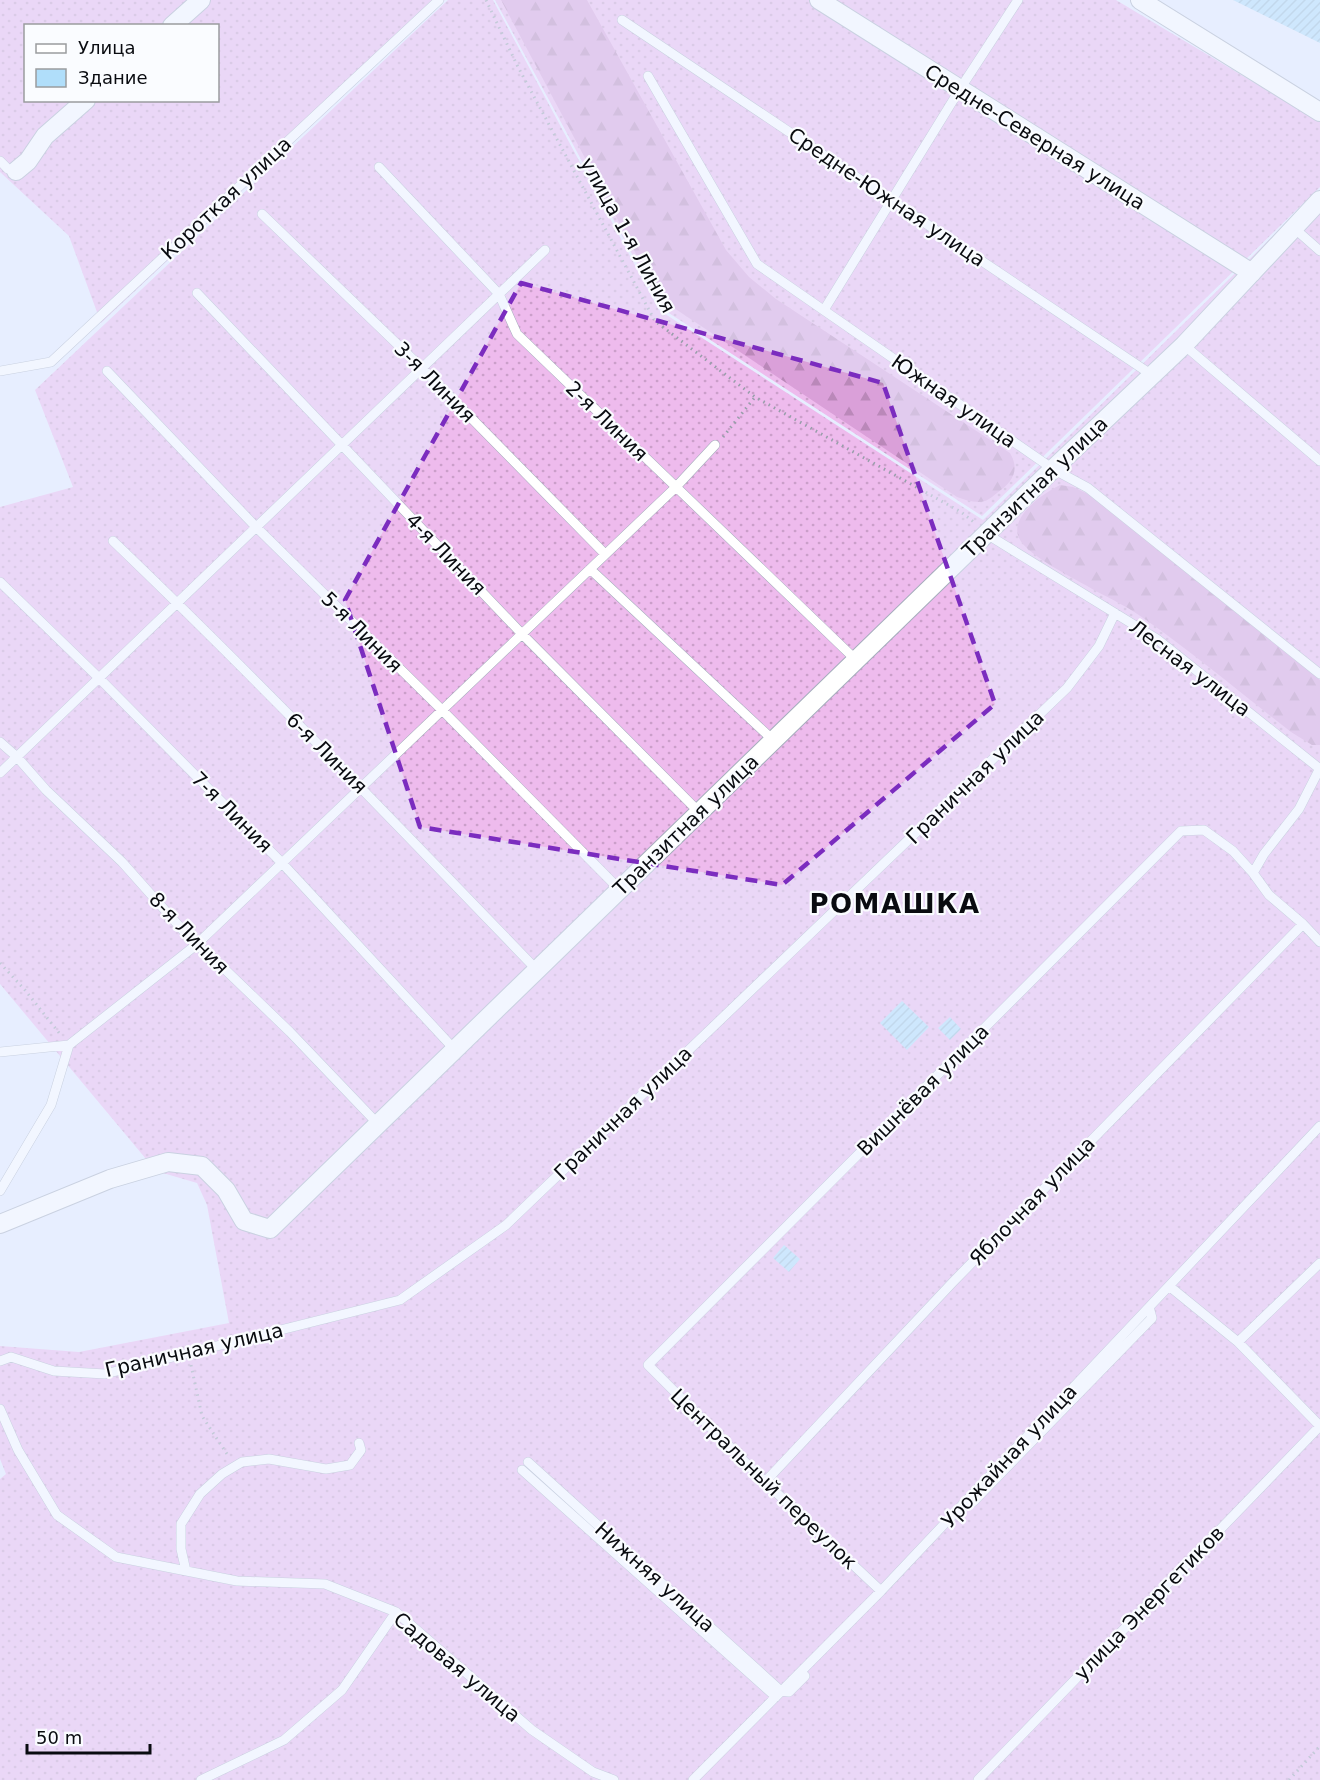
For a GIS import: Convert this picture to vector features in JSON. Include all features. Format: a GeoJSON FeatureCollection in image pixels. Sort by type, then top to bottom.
{"type":"FeatureCollection","features":[{"type":"Feature","properties":{"kind":"street"},"geometry":{"type":"LineString","coordinates":[[174,24],[201,0]]}},
{"type":"Feature","properties":{"kind":"street","name":"Средне-Северная улица"},"geometry":{"type":"LineString","coordinates":[[819,0],[1252,273]]}},
{"type":"Feature","properties":{"kind":"street"},"geometry":{"type":"LineString","coordinates":[[1140,0],[1320,112]]}},
{"type":"Feature","properties":{"kind":"street"},"geometry":{"type":"LineString","coordinates":[[16,171],[28,161],[45,136],[84,102]]}},
{"type":"Feature","properties":{"kind":"street","name":"Транзитная улица"},"geometry":{"type":"LineString","coordinates":[[0,1224],[110,1179],[168,1162],[202,1166],[226,1190],[244,1221],[270,1229],[856,660],[990,536],[1053,469],[1184,345],[1320,200]]}},
{"type":"Feature","properties":{"kind":"lane","name":"Короткая улица"},"geometry":{"type":"LineString","coordinates":[[0,371],[51,362],[439,0]]}},
{"type":"Feature","properties":{"kind":"lane"},"geometry":{"type":"LineString","coordinates":[[824,310],[960,89],[1018,0]]}},
{"type":"Feature","properties":{"kind":"lane","name":"Средне-Южная улица"},"geometry":{"type":"LineString","coordinates":[[622,20],[1152,375]]}},
{"type":"Feature","properties":{"kind":"lane","name":"Южная улица"},"geometry":{"type":"LineString","coordinates":[[648,76],[757,264],[1053,469],[1088,488],[1320,674]]}},
{"type":"Feature","properties":{"kind":"lane"},"geometry":{"type":"LineString","coordinates":[[0,161],[8,169],[16,171]]}},
{"type":"Feature","properties":{"kind":"lane","name":"2-я Линия"},"geometry":{"type":"LineString","coordinates":[[379,167],[499,294],[517,334],[856,660]]}},
{"type":"Feature","properties":{"kind":"lane","name":"3-я Линия"},"geometry":{"type":"LineString","coordinates":[[262,214],[422,368],[605,554]]}},
{"type":"Feature","properties":{"kind":"lane"},"geometry":{"type":"LineString","coordinates":[[1294,228],[1320,251]]}},
{"type":"Feature","properties":{"kind":"lane"},"geometry":{"type":"LineString","coordinates":[[0,773],[545,250]]}},
{"type":"Feature","properties":{"kind":"lane","name":"4-я Линия"},"geometry":{"type":"LineString","coordinates":[[197,293],[522,634],[699,812]]}},
{"type":"Feature","properties":{"kind":"lane"},"geometry":{"type":"LineString","coordinates":[[1184,345],[1320,461]]}},
{"type":"Feature","properties":{"kind":"lane","name":"5-я Линия"},"geometry":{"type":"LineString","coordinates":[[107,371],[256,527],[620,890]]}},
{"type":"Feature","properties":{"kind":"lane"},"geometry":{"type":"LineString","coordinates":[[0,1052],[69,1045],[196,945],[676,487],[715,445]]}},
{"type":"Feature","properties":{"kind":"lane","name":"Лесная улица"},"geometry":{"type":"LineString","coordinates":[[990,536],[1157,639],[1320,769]]}},
{"type":"Feature","properties":{"kind":"lane","name":"6-я Линия"},"geometry":{"type":"LineString","coordinates":[[113,541],[178,603],[361,788],[537,970]]}},
{"type":"Feature","properties":{"kind":"lane"},"geometry":{"type":"LineString","coordinates":[[590,569],[773,740]]}},
{"type":"Feature","properties":{"kind":"lane","name":"7-я Линия"},"geometry":{"type":"LineString","coordinates":[[0,582],[99,678],[282,863],[455,1050]]}},
{"type":"Feature","properties":{"kind":"lane","name":"Граничная улица"},"geometry":{"type":"LineString","coordinates":[[0,1361],[11,1357],[54,1371],[105,1374],[400,1300],[506,1225],[1067,688],[1099,646],[1115,613]]}},
{"type":"Feature","properties":{"kind":"lane","name":"8-я Линия"},"geometry":{"type":"LineString","coordinates":[[0,742],[17,757],[46,790],[122,862],[196,945],[210,955],[290,1032],[378,1124]]}},
{"type":"Feature","properties":{"kind":"lane"},"geometry":{"type":"LineString","coordinates":[[1320,769],[1299,809],[1264,854],[1253,873],[1269,895],[1320,942]]}},
{"type":"Feature","properties":{"kind":"lane","name":"Вишнёвая улица"},"geometry":{"type":"LineString","coordinates":[[648,1365],[1181,831],[1204,830],[1233,851],[1253,873]]}},
{"type":"Feature","properties":{"kind":"lane","name":"Яблочная улица"},"geometry":{"type":"LineString","coordinates":[[765,1482],[952,1283],[1303,924]]}},
{"type":"Feature","properties":{"kind":"lane"},"geometry":{"type":"LineString","coordinates":[[0,1191],[51,1105],[69,1045]]}},
{"type":"Feature","properties":{"kind":"lane","name":"Урожайная улица"},"geometry":{"type":"LineString","coordinates":[[693,1780],[881,1591],[1320,1126]]}},
{"type":"Feature","properties":{"kind":"lane"},"geometry":{"type":"LineString","coordinates":[[1238,1342],[1320,1263]]}},
{"type":"Feature","properties":{"kind":"lane"},"geometry":{"type":"LineString","coordinates":[[1169,1286],[1238,1342],[1320,1426]]}},
{"type":"Feature","properties":{"kind":"lane"},"geometry":{"type":"LineString","coordinates":[[525,1466],[779,1694],[789,1692],[1144,1327],[1152,1318],[1149,1307]]}},
{"type":"Feature","properties":{"kind":"lane","name":"Центральный переулок"},"geometry":{"type":"LineString","coordinates":[[648,1365],[765,1482],[881,1591]]}},
{"type":"Feature","properties":{"kind":"lane","name":"Садовая улица"},"geometry":{"type":"LineString","coordinates":[[0,1409],[18,1450],[57,1515],[116,1557],[237,1581],[325,1584],[396,1612],[532,1730],[593,1772],[614,1780]]}},
{"type":"Feature","properties":{"kind":"lane","name":"улица Энергетиков"},"geometry":{"type":"LineString","coordinates":[[978,1780],[1320,1426]]}},
{"type":"Feature","properties":{"kind":"lane"},"geometry":{"type":"LineString","coordinates":[[186,1571],[181,1524],[200,1494],[222,1474],[242,1462],[269,1459],[326,1469],[350,1465],[361,1450],[359,1443]]}},
{"type":"Feature","properties":{"kind":"lane"},"geometry":{"type":"LineString","coordinates":[[201,1780],[284,1740],[325,1705],[342,1690],[396,1612]]}},
{"type":"Feature","properties":{"kind":"path","name":"улица 1-я Линия"},"geometry":{"type":"LineString","coordinates":[[486,0],[518,67],[655,321],[755,397],[961,512],[990,536]]}},
{"type":"Feature","properties":{"kind":"path"},"geometry":{"type":"LineString","coordinates":[[715,445],[755,397]]}},
{"type":"Feature","properties":{"kind":"path"},"geometry":{"type":"LineString","coordinates":[[0,963],[26,990],[69,1045]]}},
{"type":"Feature","properties":{"kind":"path"},"geometry":{"type":"LineString","coordinates":[[188,1354],[202,1416],[236,1466]]}},
{"type":"Feature","properties":{"kind":"path"},"geometry":{"type":"LineString","coordinates":[[1289,1780],[1320,1746]]}},
{"type":"Feature","properties":{"kind":"highlighted area"},"geometry":{"type":"Polygon","coordinates":[[[521,283],[883,383],[995,704],[782,885],[420,827],[345,600],[521,283]]]}},
{"type":"Feature","properties":{"kind":"shaded area"},"geometry":{"type":"Polygon","coordinates":[[[0,0],[445,0],[101,323],[69,236],[0,172],[0,0]]]}},
{"type":"Feature","properties":{"kind":"shaded area"},"geometry":{"type":"Polygon","coordinates":[[[448,0],[493,0],[659,310],[983,520],[1320,190],[1320,1780],[0,1780],[0,1479],[6,1474],[0,1459],[0,1346],[79,1352],[229,1323],[207,1205],[197,1183],[156,1171],[0,984],[0,507],[73,487],[35,390],[448,0]]]}},
{"type":"Feature","properties":{"kind":"shaded area"},"geometry":{"type":"Polygon","coordinates":[[[495,0],[1116,0],[1320,122],[1320,187],[982,516],[661,308],[495,0]]]}},
{"type":"Feature","properties":{"kind":"green space"},"geometry":{"type":"Polygon","coordinates":[[[501,0],[587,0],[726,250],[749,277],[776,299],[1010,453],[1014,465],[1011,480],[982,502],[957,497],[671,306],[653,286],[501,0]]]}},
{"type":"Feature","properties":{"kind":"green space"},"geometry":{"type":"Polygon","coordinates":[[[1060,485],[1073,487],[1090,495],[1320,680],[1320,745],[1312,745],[1291,732],[1140,616],[1053,567],[1024,545],[1017,530],[1023,514],[1037,499],[1060,485]]]}},
{"type":"Feature","properties":{"kind":"building"},"geometry":{"type":"Polygon","coordinates":[[[1233,0],[1320,0],[1320,43],[1233,0]]]}},
{"type":"Feature","properties":{"kind":"building"},"geometry":{"type":"Polygon","coordinates":[[[902,1001],[929,1027],[907,1050],[880,1023],[902,1001]]]}},
{"type":"Feature","properties":{"kind":"building"},"geometry":{"type":"Polygon","coordinates":[[[950,1017],[961,1029],[950,1040],[938,1028],[950,1017]]]}},
{"type":"Feature","properties":{"kind":"building"},"geometry":{"type":"Polygon","coordinates":[[[784,1245],[800,1259],[789,1272],[773,1258],[784,1245]]]}},
{"type":"Feature","properties":{"kind":"district","name":"РОМАШКА"},"geometry":{"type":"Point","coordinates":[895,904]}}]}
